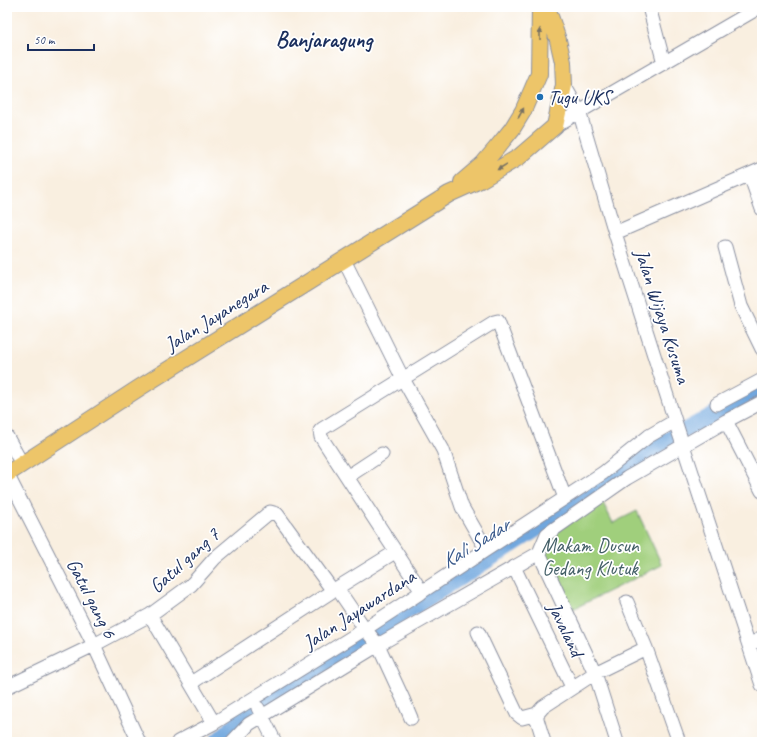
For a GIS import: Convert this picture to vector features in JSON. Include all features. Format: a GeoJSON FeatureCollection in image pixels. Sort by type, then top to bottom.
{"type":"FeatureCollection","features":[{"type":"Feature","properties":{"kind":"main road","name":"Jalan Jayanegara"},"geometry":{"type":"LineString","coordinates":[[449,194],[483,164],[512,129],[523,111],[539,74],[540,7]]}},
{"type":"Feature","properties":{"kind":"main road"},"geometry":{"type":"LineString","coordinates":[[547,7],[558,40],[563,62],[564,85],[555,126]]}},
{"type":"Feature","properties":{"kind":"main road"},"geometry":{"type":"LineString","coordinates":[[540,61],[545,57],[555,57],[563,62]]}},
{"type":"Feature","properties":{"kind":"main road","name":"Jalan Jayanegara"},"geometry":{"type":"LineString","coordinates":[[7,474],[139,388],[449,194],[480,180],[519,157],[555,126]]}},
{"type":"Feature","properties":{"kind":"main road"},"geometry":{"type":"LineString","coordinates":[[512,129],[513,136],[521,146],[531,147]]}},
{"type":"Feature","properties":{"kind":"street"},"geometry":{"type":"LineString","coordinates":[[648,7],[664,63]]}},
{"type":"Feature","properties":{"kind":"street"},"geometry":{"type":"LineString","coordinates":[[555,126],[664,63],[760,11]]}},
{"type":"Feature","properties":{"kind":"street","name":"Jalan Wijaya Kusuma"},"geometry":{"type":"LineString","coordinates":[[564,85],[579,111],[615,233],[762,685]]}},
{"type":"Feature","properties":{"kind":"street"},"geometry":{"type":"LineString","coordinates":[[615,233],[762,169]]}},
{"type":"Feature","properties":{"kind":"street"},"geometry":{"type":"LineString","coordinates":[[750,175],[762,209]]}},
{"type":"Feature","properties":{"kind":"street"},"geometry":{"type":"LineString","coordinates":[[725,247],[741,306],[762,349]]}},
{"type":"Feature","properties":{"kind":"street"},"geometry":{"type":"LineString","coordinates":[[344,260],[402,379],[443,450],[462,507],[486,549]]}},
{"type":"Feature","properties":{"kind":"street"},"geometry":{"type":"LineString","coordinates":[[422,592],[321,438],[320,431],[322,429],[494,322],[498,321],[565,498]]}},
{"type":"Feature","properties":{"kind":"street"},"geometry":{"type":"LineString","coordinates":[[717,404],[762,380]]}},
{"type":"Feature","properties":{"kind":"street"},"geometry":{"type":"LineString","coordinates":[[232,742],[244,728],[258,707],[372,637],[514,567],[539,553],[548,534],[627,478],[683,445],[762,402]]}},
{"type":"Feature","properties":{"kind":"street"},"geometry":{"type":"LineString","coordinates":[[726,421],[762,491]]}},
{"type":"Feature","properties":{"kind":"street","name":"Jalan Jayawardana"},"geometry":{"type":"LineString","coordinates":[[178,742],[214,723],[258,707],[372,637],[422,592],[611,467],[649,436],[677,425]]}},
{"type":"Feature","properties":{"kind":"street"},"geometry":{"type":"LineString","coordinates":[[7,437],[22,464]]}},
{"type":"Feature","properties":{"kind":"street"},"geometry":{"type":"LineString","coordinates":[[347,477],[382,454]]}},
{"type":"Feature","properties":{"kind":"street","name":"Gatul gang 6"},"geometry":{"type":"LineString","coordinates":[[7,474],[94,645],[139,742]]}},
{"type":"Feature","properties":{"kind":"street","name":"Gatul gang 7"},"geometry":{"type":"LineString","coordinates":[[7,687],[150,616],[191,585],[210,562],[270,512],[277,514],[335,590]]}},
{"type":"Feature","properties":{"kind":"street"},"geometry":{"type":"LineString","coordinates":[[191,684],[395,552]]}},
{"type":"Feature","properties":{"kind":"street"},"geometry":{"type":"LineString","coordinates":[[539,553],[595,673],[617,742]]}},
{"type":"Feature","properties":{"kind":"street","name":"Javaland"},"geometry":{"type":"LineString","coordinates":[[514,567],[572,687]]}},
{"type":"Feature","properties":{"kind":"street"},"geometry":{"type":"LineString","coordinates":[[335,590],[372,637],[403,698],[411,718]]}},
{"type":"Feature","properties":{"kind":"street"},"geometry":{"type":"LineString","coordinates":[[627,602],[646,648],[679,742]]}},
{"type":"Feature","properties":{"kind":"street"},"geometry":{"type":"LineString","coordinates":[[150,616],[214,723]]}},
{"type":"Feature","properties":{"kind":"street"},"geometry":{"type":"LineString","coordinates":[[478,632],[517,714],[522,718],[537,714]]}},
{"type":"Feature","properties":{"kind":"street"},"geometry":{"type":"LineString","coordinates":[[749,645],[762,638]]}},
{"type":"Feature","properties":{"kind":"street"},"geometry":{"type":"LineString","coordinates":[[544,742],[536,719],[537,714],[542,707],[595,673],[646,648]]}},
{"type":"Feature","properties":{"kind":"street"},"geometry":{"type":"LineString","coordinates":[[258,707],[275,742]]}},
{"type":"Feature","properties":{"kind":"green space","name":"Makam Dusun Gedang Klutuk"},"geometry":{"type":"Polygon","coordinates":[[[602,501],[613,523],[637,511],[662,565],[569,611],[542,554],[550,536],[602,501]]]}},
{"type":"Feature","properties":{"kind":"waterway","name":"Kali Sadar"},"geometry":{"type":"LineString","coordinates":[[216,742],[247,713],[586,498],[665,441],[762,388]]}},
{"type":"Feature","properties":{"kind":"place","name":"Tugu UKS"},"geometry":{"type":"Point","coordinates":[540,97]}},
{"type":"Feature","properties":{"kind":"district","name":"Banjaragung"},"geometry":{"type":"Point","coordinates":[324,39]}}]}
